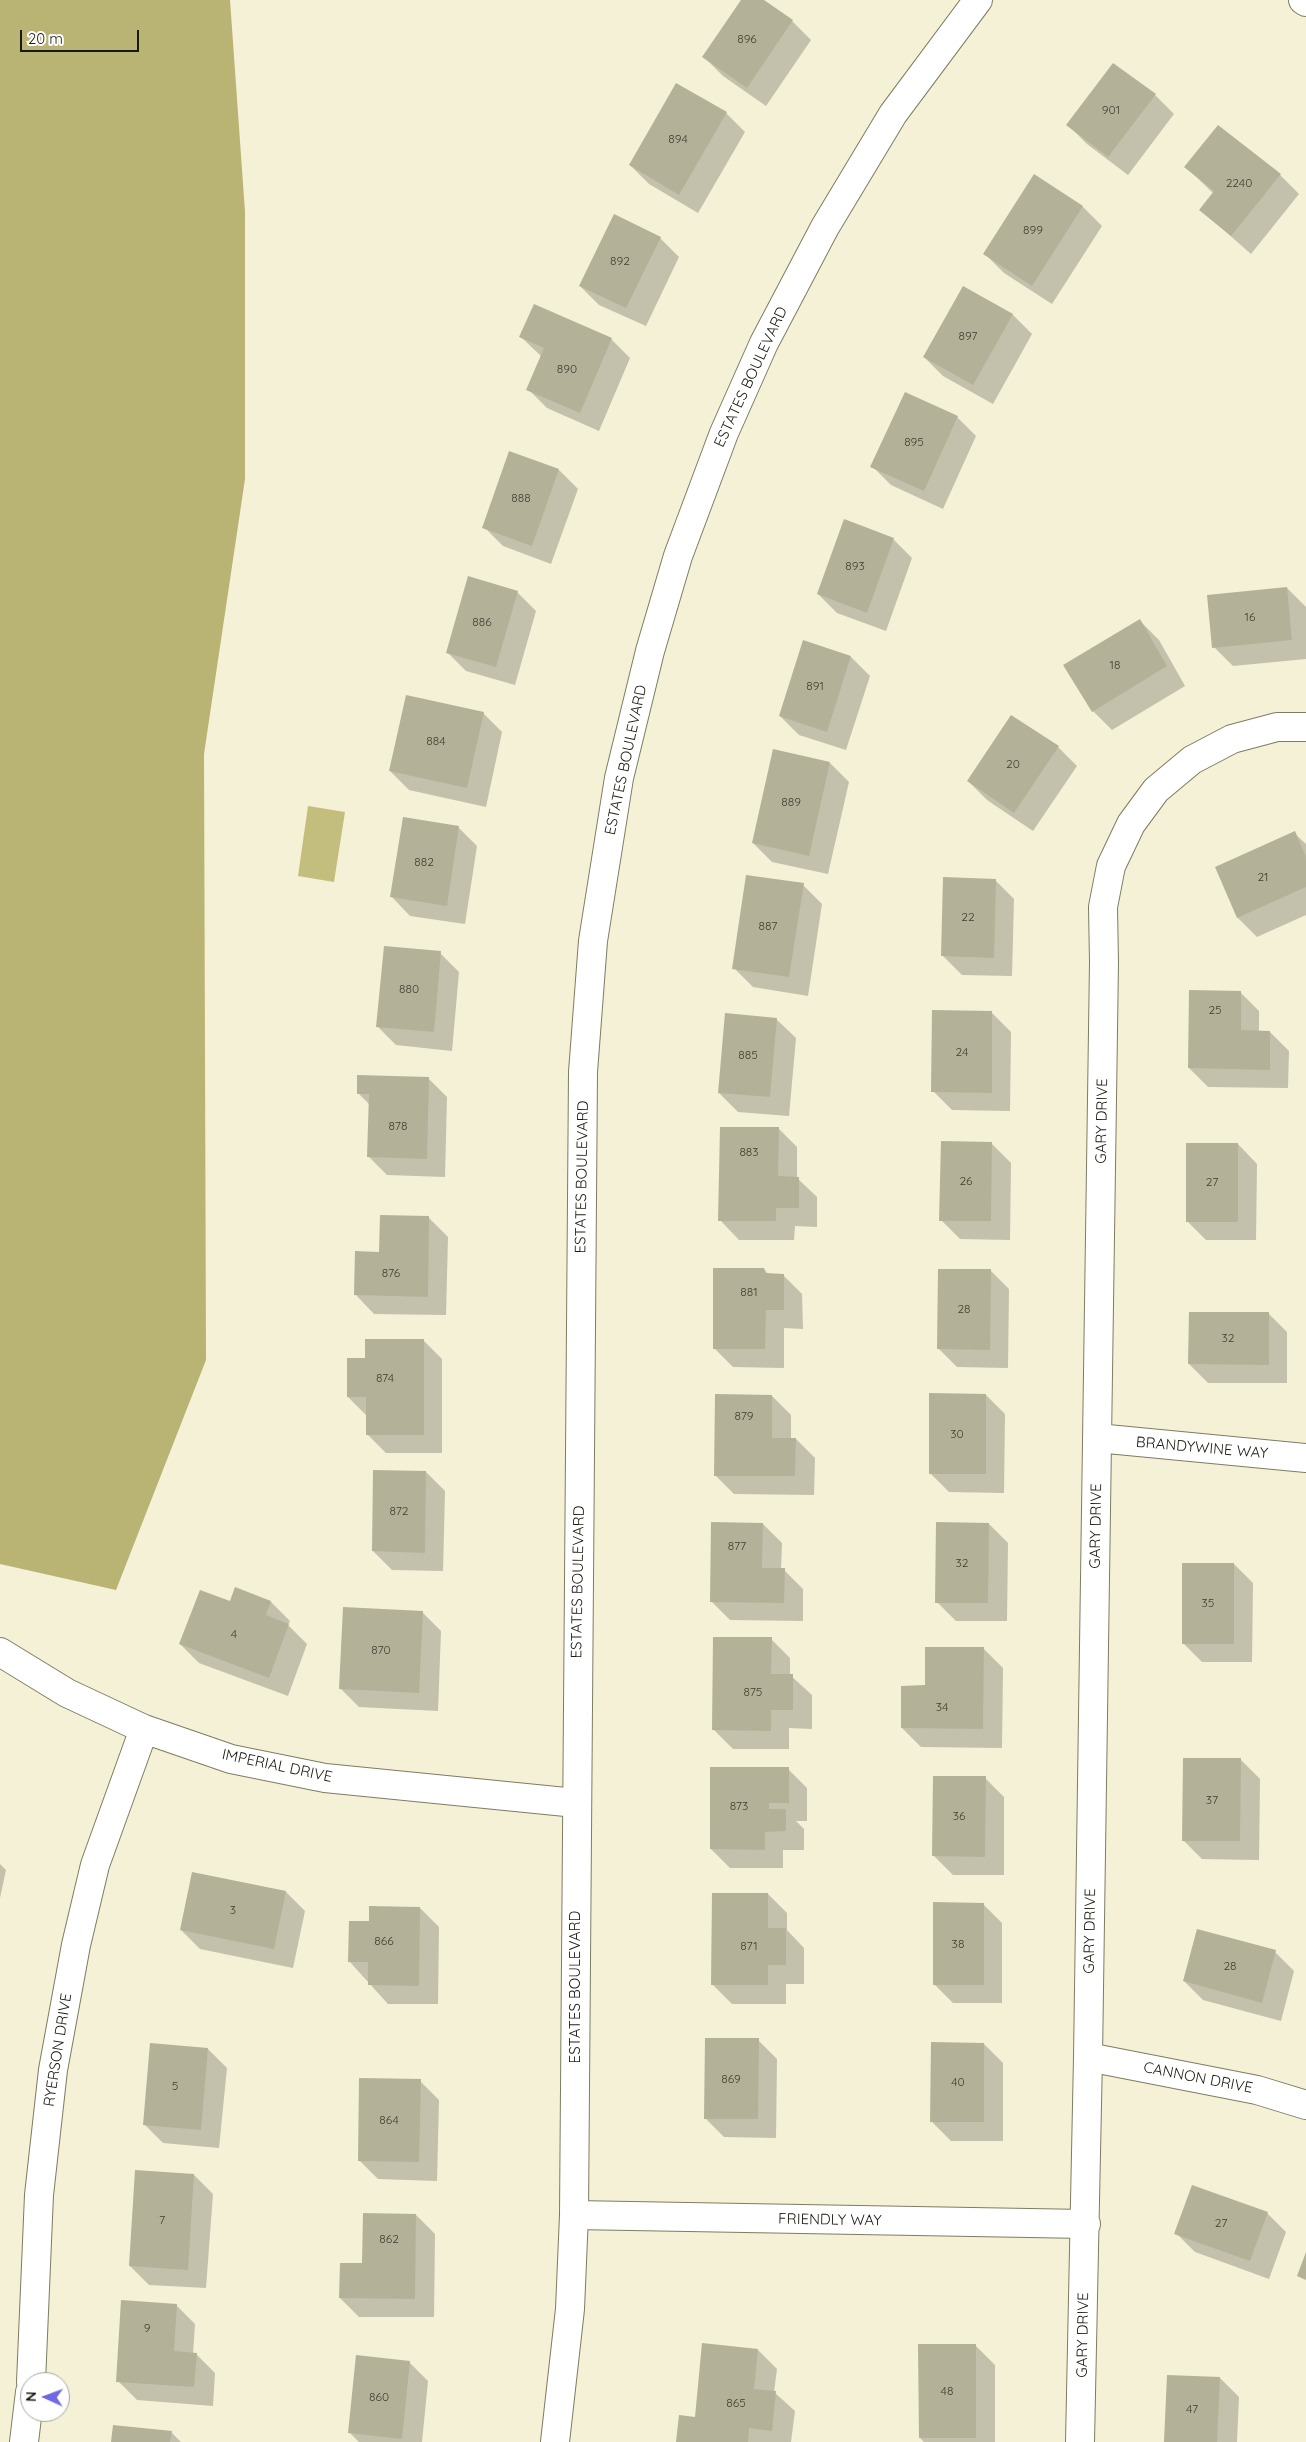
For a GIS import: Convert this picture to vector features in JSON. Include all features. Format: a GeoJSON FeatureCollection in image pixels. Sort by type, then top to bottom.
{"type":"FeatureCollection","features":[{"type":"Feature","properties":{"kind":"street","name":"ESTATES BOULEVARD"},"geometry":{"type":"LineString","coordinates":[[555,2442],[570,2309],[574,2215],[583,1072],[593,941],[619,778],[650,651],[678,556],[724,433],[764,343],[824,226],[893,114],[978,0]]}},
{"type":"Feature","properties":{"kind":"street","name":"GARY DRIVE"},"geometry":{"type":"LineString","coordinates":[[1080,2442],[1086,2224],[1104,962],[1103,907],[1111,866],[1131,824],[1156,790],[1192,760],[1232,739],[1277,728],[1306,727]]}},
{"type":"Feature","properties":{"kind":"street","name":"BRANDYWINE WAY"},"geometry":{"type":"LineString","coordinates":[[1097,1438],[1306,1458]]}},
{"type":"Feature","properties":{"kind":"street","name":"IMPERIAL DRIVE"},"geometry":{"type":"LineString","coordinates":[[0,1652],[67,1692],[144,1729],[232,1759],[325,1778],[576,1803]]}},
{"type":"Feature","properties":{"kind":"street","name":"RYERSON DRIVE"},"geometry":{"type":"LineString","coordinates":[[31,2372],[40,2195],[53,2070],[76,1945],[95,1865],[144,1729]]}},
{"type":"Feature","properties":{"kind":"street","name":"CANNON DRIVE"},"geometry":{"type":"LineString","coordinates":[[1088,2056],[1257,2090],[1306,2105]]}},
{"type":"Feature","properties":{"kind":"street","name":"FRIENDLY WAY"},"geometry":{"type":"LineString","coordinates":[[574,2215],[1086,2224]]}},
{"type":"Feature","properties":{"kind":"street"},"geometry":{"type":"LineString","coordinates":[[24,2442],[26,2422]]}},
{"type":"Feature","properties":{"kind":"shaded area"},"geometry":{"type":"Polygon","coordinates":[[[0,0],[230,0],[245,212],[245,479],[204,754],[206,1360],[116,1590],[0,1564],[0,0]]]}},
{"type":"Feature","properties":{"kind":"shaded area"},"geometry":{"type":"Polygon","coordinates":[[[308,806],[345,812],[334,882],[298,876],[308,806]]]}},
{"type":"Feature","properties":{"kind":"building"},"geometry":{"type":"Polygon","coordinates":[[[741,0],[764,0],[793,20],[747,88],[702,57],[741,0]]]}},
{"type":"Feature","properties":{"kind":"building"},"geometry":{"type":"Polygon","coordinates":[[[1113,63],[1156,94],[1108,157],[1066,125],[1113,63]]]}},
{"type":"Feature","properties":{"kind":"building"},"geometry":{"type":"Polygon","coordinates":[[[676,83],[727,112],[679,195],[629,165],[676,83]]]}},
{"type":"Feature","properties":{"kind":"building"},"geometry":{"type":"Polygon","coordinates":[[[1218,125],[1281,174],[1231,236],[1199,210],[1214,191],[1184,167],[1218,125]]]}},
{"type":"Feature","properties":{"kind":"building"},"geometry":{"type":"Polygon","coordinates":[[[1034,174],[1083,206],[1032,286],[983,254],[1034,174]]]}},
{"type":"Feature","properties":{"kind":"building"},"geometry":{"type":"Polygon","coordinates":[[[614,214],[661,237],[626,308],[579,286],[614,214]]]}},
{"type":"Feature","properties":{"kind":"building"},"geometry":{"type":"Polygon","coordinates":[[[963,286],[1013,314],[973,385],[923,357],[963,286]]]}},
{"type":"Feature","properties":{"kind":"building"},"geometry":{"type":"Polygon","coordinates":[[[534,304],[612,338],[580,413],[526,390],[544,348],[519,337],[534,304]]]}},
{"type":"Feature","properties":{"kind":"building"},"geometry":{"type":"Polygon","coordinates":[[[905,392],[958,416],[924,491],[870,467],[905,392]]]}},
{"type":"Feature","properties":{"kind":"building"},"geometry":{"type":"Polygon","coordinates":[[[509,451],[559,469],[532,546],[482,528],[509,451]]]}},
{"type":"Feature","properties":{"kind":"building"},"geometry":{"type":"Polygon","coordinates":[[[844,519],[894,538],[867,613],[817,594],[844,519]]]}},
{"type":"Feature","properties":{"kind":"building"},"geometry":{"type":"Polygon","coordinates":[[[468,576],[518,591],[496,667],[446,653],[468,576]]]}},
{"type":"Feature","properties":{"kind":"building"},"geometry":{"type":"Polygon","coordinates":[[[1287,587],[1292,640],[1212,648],[1207,595],[1287,587]]]}},
{"type":"Feature","properties":{"kind":"building"},"geometry":{"type":"Polygon","coordinates":[[[1140,619],[1167,666],[1092,712],[1063,665],[1140,619]]]}},
{"type":"Feature","properties":{"kind":"building"},"geometry":{"type":"Polygon","coordinates":[[[803,640],[851,656],[827,732],[779,716],[803,640]]]}},
{"type":"Feature","properties":{"kind":"building"},"geometry":{"type":"Polygon","coordinates":[[[406,695],[484,712],[467,788],[389,771],[406,695]]]}},
{"type":"Feature","properties":{"kind":"building"},"geometry":{"type":"Polygon","coordinates":[[[1011,715],[1059,746],[1014,813],[967,781],[1011,715]]]}},
{"type":"Feature","properties":{"kind":"building"},"geometry":{"type":"Polygon","coordinates":[[[773,749],[830,762],[809,856],[752,843],[773,749]]]}},
{"type":"Feature","properties":{"kind":"building"},"geometry":{"type":"Polygon","coordinates":[[[403,817],[459,826],[447,906],[390,897],[403,817]]]}},
{"type":"Feature","properties":{"kind":"building"},"geometry":{"type":"Polygon","coordinates":[[[1295,831],[1306,857],[1306,887],[1237,918],[1215,867],[1295,831]]]}},
{"type":"Feature","properties":{"kind":"building"},"geometry":{"type":"Polygon","coordinates":[[[746,875],[804,883],[789,977],[732,969],[746,875]]]}},
{"type":"Feature","properties":{"kind":"building"},"geometry":{"type":"Polygon","coordinates":[[[943,877],[996,879],[994,958],[941,956],[943,877]]]}},
{"type":"Feature","properties":{"kind":"building"},"geometry":{"type":"Polygon","coordinates":[[[384,946],[441,951],[434,1032],[376,1027],[384,946]]]}},
{"type":"Feature","properties":{"kind":"building"},"geometry":{"type":"Polygon","coordinates":[[[1189,990],[1241,991],[1241,1030],[1270,1031],[1270,1070],[1188,1068],[1189,990]]]}},
{"type":"Feature","properties":{"kind":"building"},"geometry":{"type":"Polygon","coordinates":[[[932,1010],[992,1011],[992,1093],[931,1092],[932,1010]]]}},
{"type":"Feature","properties":{"kind":"building"},"geometry":{"type":"Polygon","coordinates":[[[725,1013],[777,1018],[770,1097],[718,1093],[725,1013]]]}},
{"type":"Feature","properties":{"kind":"building"},"geometry":{"type":"Polygon","coordinates":[[[357,1075],[429,1077],[427,1159],[367,1157],[369,1094],[357,1094],[357,1075]]]}},
{"type":"Feature","properties":{"kind":"building"},"geometry":{"type":"Polygon","coordinates":[[[720,1127],[779,1127],[778,1176],[799,1177],[799,1208],[776,1208],[776,1221],[718,1221],[720,1127]]]}},
{"type":"Feature","properties":{"kind":"building"},"geometry":{"type":"Polygon","coordinates":[[[941,1141],[992,1142],[991,1221],[939,1221],[941,1141]]]}},
{"type":"Feature","properties":{"kind":"building"},"geometry":{"type":"Polygon","coordinates":[[[1186,1143],[1238,1143],[1238,1222],[1186,1222],[1186,1143]]]}},
{"type":"Feature","properties":{"kind":"building"},"geometry":{"type":"Polygon","coordinates":[[[380,1215],[429,1216],[428,1297],[354,1295],[355,1251],[379,1252],[380,1215]]]}},
{"type":"Feature","properties":{"kind":"building"},"geometry":{"type":"Polygon","coordinates":[[[713,1268],[764,1268],[765,1273],[784,1274],[784,1310],[766,1310],[765,1349],[713,1349],[713,1268]]]}},
{"type":"Feature","properties":{"kind":"building"},"geometry":{"type":"Polygon","coordinates":[[[938,1269],[991,1269],[990,1350],[937,1349],[938,1269]]]}},
{"type":"Feature","properties":{"kind":"building"},"geometry":{"type":"Polygon","coordinates":[[[1189,1312],[1269,1312],[1269,1365],[1188,1364],[1189,1312]]]}},
{"type":"Feature","properties":{"kind":"building"},"geometry":{"type":"Polygon","coordinates":[[[365,1339],[424,1339],[424,1435],[366,1435],[366,1397],[347,1397],[347,1358],[365,1358],[365,1339]]]}},
{"type":"Feature","properties":{"kind":"building"},"geometry":{"type":"Polygon","coordinates":[[[929,1393],[986,1394],[986,1474],[929,1474],[929,1393]]]}},
{"type":"Feature","properties":{"kind":"building"},"geometry":{"type":"Polygon","coordinates":[[[715,1394],[772,1395],[772,1438],[796,1438],[795,1476],[714,1476],[715,1394]]]}},
{"type":"Feature","properties":{"kind":"building"},"geometry":{"type":"Polygon","coordinates":[[[373,1470],[426,1471],[425,1553],[372,1551],[373,1470]]]}},
{"type":"Feature","properties":{"kind":"building"},"geometry":{"type":"Polygon","coordinates":[[[711,1522],[763,1523],[762,1568],[785,1568],[784,1603],[710,1602],[711,1522]]]}},
{"type":"Feature","properties":{"kind":"building"},"geometry":{"type":"Polygon","coordinates":[[[936,1522],[989,1523],[988,1603],[935,1603],[936,1522]]]}},
{"type":"Feature","properties":{"kind":"building"},"geometry":{"type":"Polygon","coordinates":[[[1182,1563],[1234,1563],[1234,1644],[1182,1644],[1182,1563]]]}},
{"type":"Feature","properties":{"kind":"building"},"geometry":{"type":"Polygon","coordinates":[[[235,1587],[271,1601],[266,1615],[289,1624],[269,1678],[179,1644],[200,1590],[230,1601],[235,1587]]]}},
{"type":"Feature","properties":{"kind":"building"},"geometry":{"type":"Polygon","coordinates":[[[343,1607],[423,1611],[419,1693],[339,1689],[343,1607]]]}},
{"type":"Feature","properties":{"kind":"building"},"geometry":{"type":"Polygon","coordinates":[[[713,1637],[772,1637],[771,1674],[793,1674],[793,1710],[771,1710],[771,1731],[712,1730],[713,1637]]]}},
{"type":"Feature","properties":{"kind":"building"},"geometry":{"type":"Polygon","coordinates":[[[925,1647],[984,1647],[983,1729],[901,1728],[901,1686],[925,1685],[925,1647]]]}},
{"type":"Feature","properties":{"kind":"building"},"geometry":{"type":"Polygon","coordinates":[[[1183,1758],[1241,1758],[1240,1841],[1182,1841],[1183,1758]]]}},
{"type":"Feature","properties":{"kind":"building"},"geometry":{"type":"Polygon","coordinates":[[[710,1767],[789,1767],[789,1803],[769,1803],[769,1809],[786,1809],[786,1831],[765,1832],[765,1850],[710,1849],[710,1767]]]}},
{"type":"Feature","properties":{"kind":"building"},"geometry":{"type":"Polygon","coordinates":[[[933,1776],[986,1776],[985,1857],[932,1856],[933,1776]]]}},
{"type":"Feature","properties":{"kind":"building"},"geometry":{"type":"Polygon","coordinates":[[[192,1872],[286,1891],[274,1949],[180,1930],[192,1872]]]}},
{"type":"Feature","properties":{"kind":"building"},"geometry":{"type":"Polygon","coordinates":[[[712,1893],[768,1893],[768,1928],[786,1928],[786,1965],[768,1965],[768,1985],[711,1985],[712,1893]]]}},
{"type":"Feature","properties":{"kind":"building"},"geometry":{"type":"Polygon","coordinates":[[[933,1902],[984,1903],[984,1985],[933,1985],[933,1902]]]}},
{"type":"Feature","properties":{"kind":"building"},"geometry":{"type":"Polygon","coordinates":[[[369,1906],[420,1907],[419,1986],[368,1985],[368,1962],[348,1962],[349,1921],[369,1921],[369,1906]]]}},
{"type":"Feature","properties":{"kind":"building"},"geometry":{"type":"Polygon","coordinates":[[[1197,1929],[1276,1950],[1262,2003],[1183,1981],[1197,1929]]]}},
{"type":"Feature","properties":{"kind":"building"},"geometry":{"type":"Polygon","coordinates":[[[705,2038],[759,2038],[758,2119],[704,2119],[705,2038]]]}},
{"type":"Feature","properties":{"kind":"building"},"geometry":{"type":"Polygon","coordinates":[[[931,2042],[984,2043],[984,2122],[930,2122],[931,2042]]]}},
{"type":"Feature","properties":{"kind":"building"},"geometry":{"type":"Polygon","coordinates":[[[150,2043],[208,2048],[201,2130],[143,2125],[150,2043]]]}},
{"type":"Feature","properties":{"kind":"building"},"geometry":{"type":"Polygon","coordinates":[[[359,2078],[421,2079],[419,2162],[358,2161],[359,2078]]]}},
{"type":"Feature","properties":{"kind":"building"},"geometry":{"type":"Polygon","coordinates":[[[135,2170],[194,2174],[188,2270],[129,2266],[135,2170]]]}},
{"type":"Feature","properties":{"kind":"building"},"geometry":{"type":"Polygon","coordinates":[[[1192,2185],[1268,2212],[1250,2261],[1174,2234],[1192,2185]]]}},
{"type":"Feature","properties":{"kind":"building"},"geometry":{"type":"Polygon","coordinates":[[[363,2213],[416,2214],[415,2299],[339,2298],[340,2263],[362,2263],[363,2213]]]}},
{"type":"Feature","properties":{"kind":"building"},"geometry":{"type":"Polygon","coordinates":[[[1306,2252],[1306,2280],[1297,2276],[1306,2252]]]}},
{"type":"Feature","properties":{"kind":"building"},"geometry":{"type":"Polygon","coordinates":[[[121,2300],[177,2304],[174,2351],[197,2353],[194,2387],[116,2382],[121,2300]]]}},
{"type":"Feature","properties":{"kind":"building"},"geometry":{"type":"Polygon","coordinates":[[[702,2343],[758,2349],[754,2389],[776,2391],[772,2431],[749,2428],[748,2442],[676,2442],[679,2415],[695,2417],[702,2343]]]}},
{"type":"Feature","properties":{"kind":"building"},"geometry":{"type":"Polygon","coordinates":[[[918,2344],[976,2344],[976,2438],[919,2438],[918,2344]]]}},
{"type":"Feature","properties":{"kind":"building"},"geometry":{"type":"Polygon","coordinates":[[[356,2355],[410,2361],[402,2439],[348,2433],[356,2355]]]}},
{"type":"Feature","properties":{"kind":"building"},"geometry":{"type":"Polygon","coordinates":[[[1167,2375],[1220,2377],[1217,2442],[1164,2442],[1167,2375]]]}},
{"type":"Feature","properties":{"kind":"building"},"geometry":{"type":"Polygon","coordinates":[[[113,2425],[172,2431],[170,2442],[111,2442],[113,2425]]]}}]}
